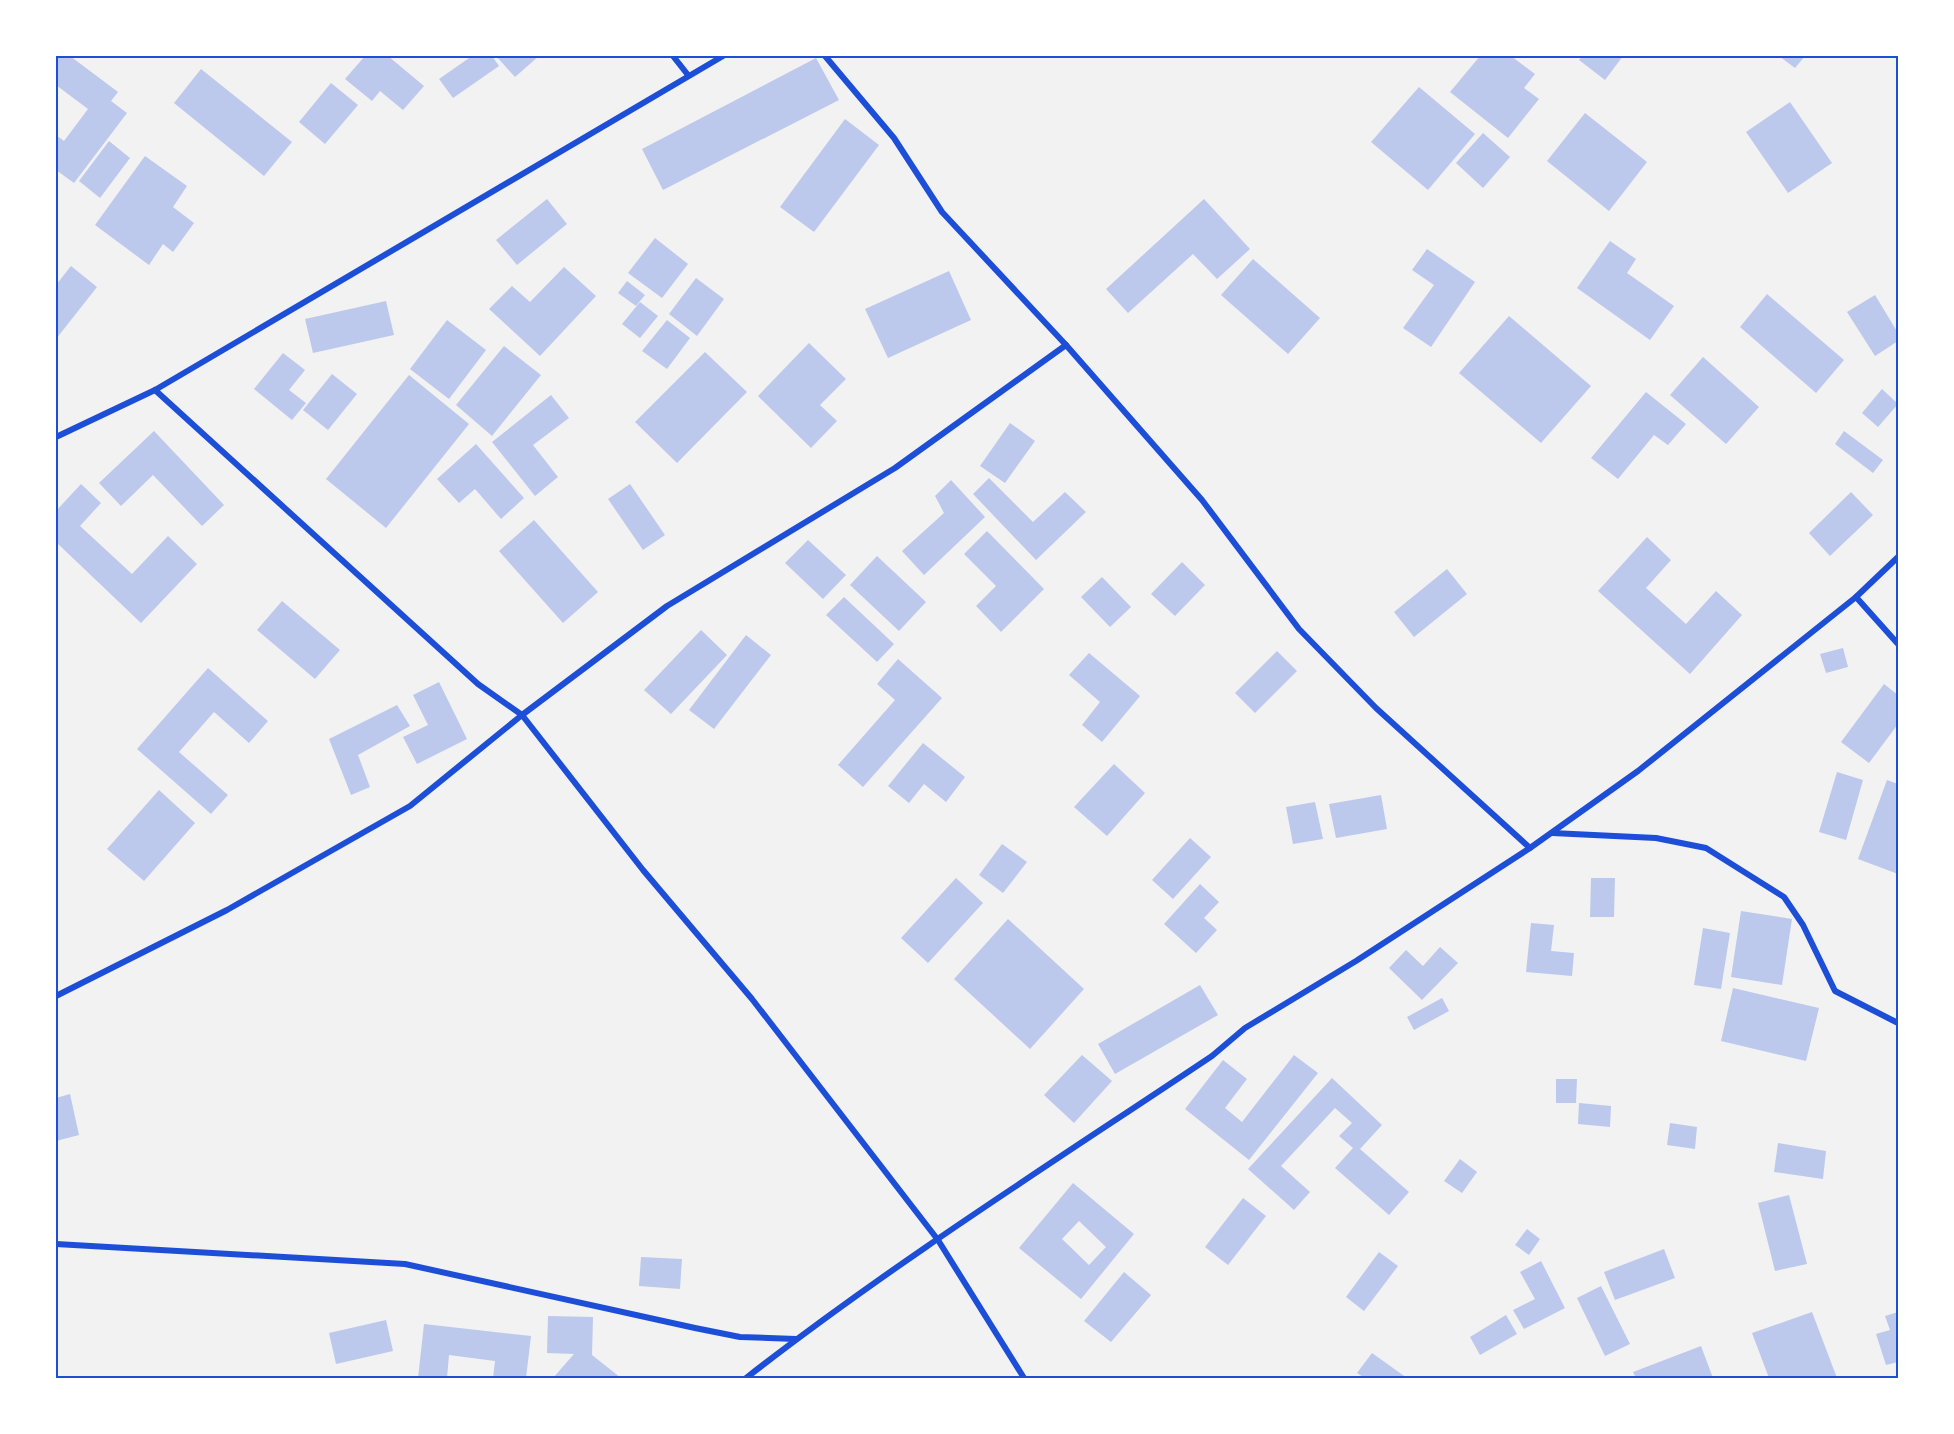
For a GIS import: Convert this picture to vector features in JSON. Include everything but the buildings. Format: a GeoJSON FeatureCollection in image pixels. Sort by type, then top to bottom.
{"type":"FeatureCollection","features":[{"type":"Feature","properties":{"kind":"street"},"geometry":{"type":"LineString","coordinates":[[673,56],[688,75]]}},
{"type":"Feature","properties":{"kind":"street"},"geometry":{"type":"LineString","coordinates":[[56,437],[155,390],[723,56]]}},
{"type":"Feature","properties":{"kind":"street"},"geometry":{"type":"LineString","coordinates":[[825,56],[894,138],[942,212],[1066,345],[1202,500],[1305,636],[1376,708],[1530,848]]}},
{"type":"Feature","properties":{"kind":"street"},"geometry":{"type":"LineString","coordinates":[[56,996],[227,910],[381,825],[410,806],[522,715],[667,606],[895,468],[1066,345]]}},
{"type":"Feature","properties":{"kind":"street"},"geometry":{"type":"LineString","coordinates":[[155,390],[478,684],[522,715],[644,870],[752,999],[938,1240],[1024,1378]]}},
{"type":"Feature","properties":{"kind":"street"},"geometry":{"type":"LineString","coordinates":[[746,1378],[796,1339],[938,1240],[1212,1056],[1245,1028],[1356,961],[1530,848],[1638,771],[1856,597],[1899,557]]}},
{"type":"Feature","properties":{"kind":"street"},"geometry":{"type":"LineString","coordinates":[[1856,597],[1899,644]]}},
{"type":"Feature","properties":{"kind":"street"},"geometry":{"type":"LineString","coordinates":[[1551,833],[1656,838],[1706,848],[1784,897],[1803,925],[1835,991],[1899,1023]]}},
{"type":"Feature","properties":{"kind":"street"},"geometry":{"type":"LineString","coordinates":[[56,1244],[405,1264],[740,1337],[796,1339]]}}]}
